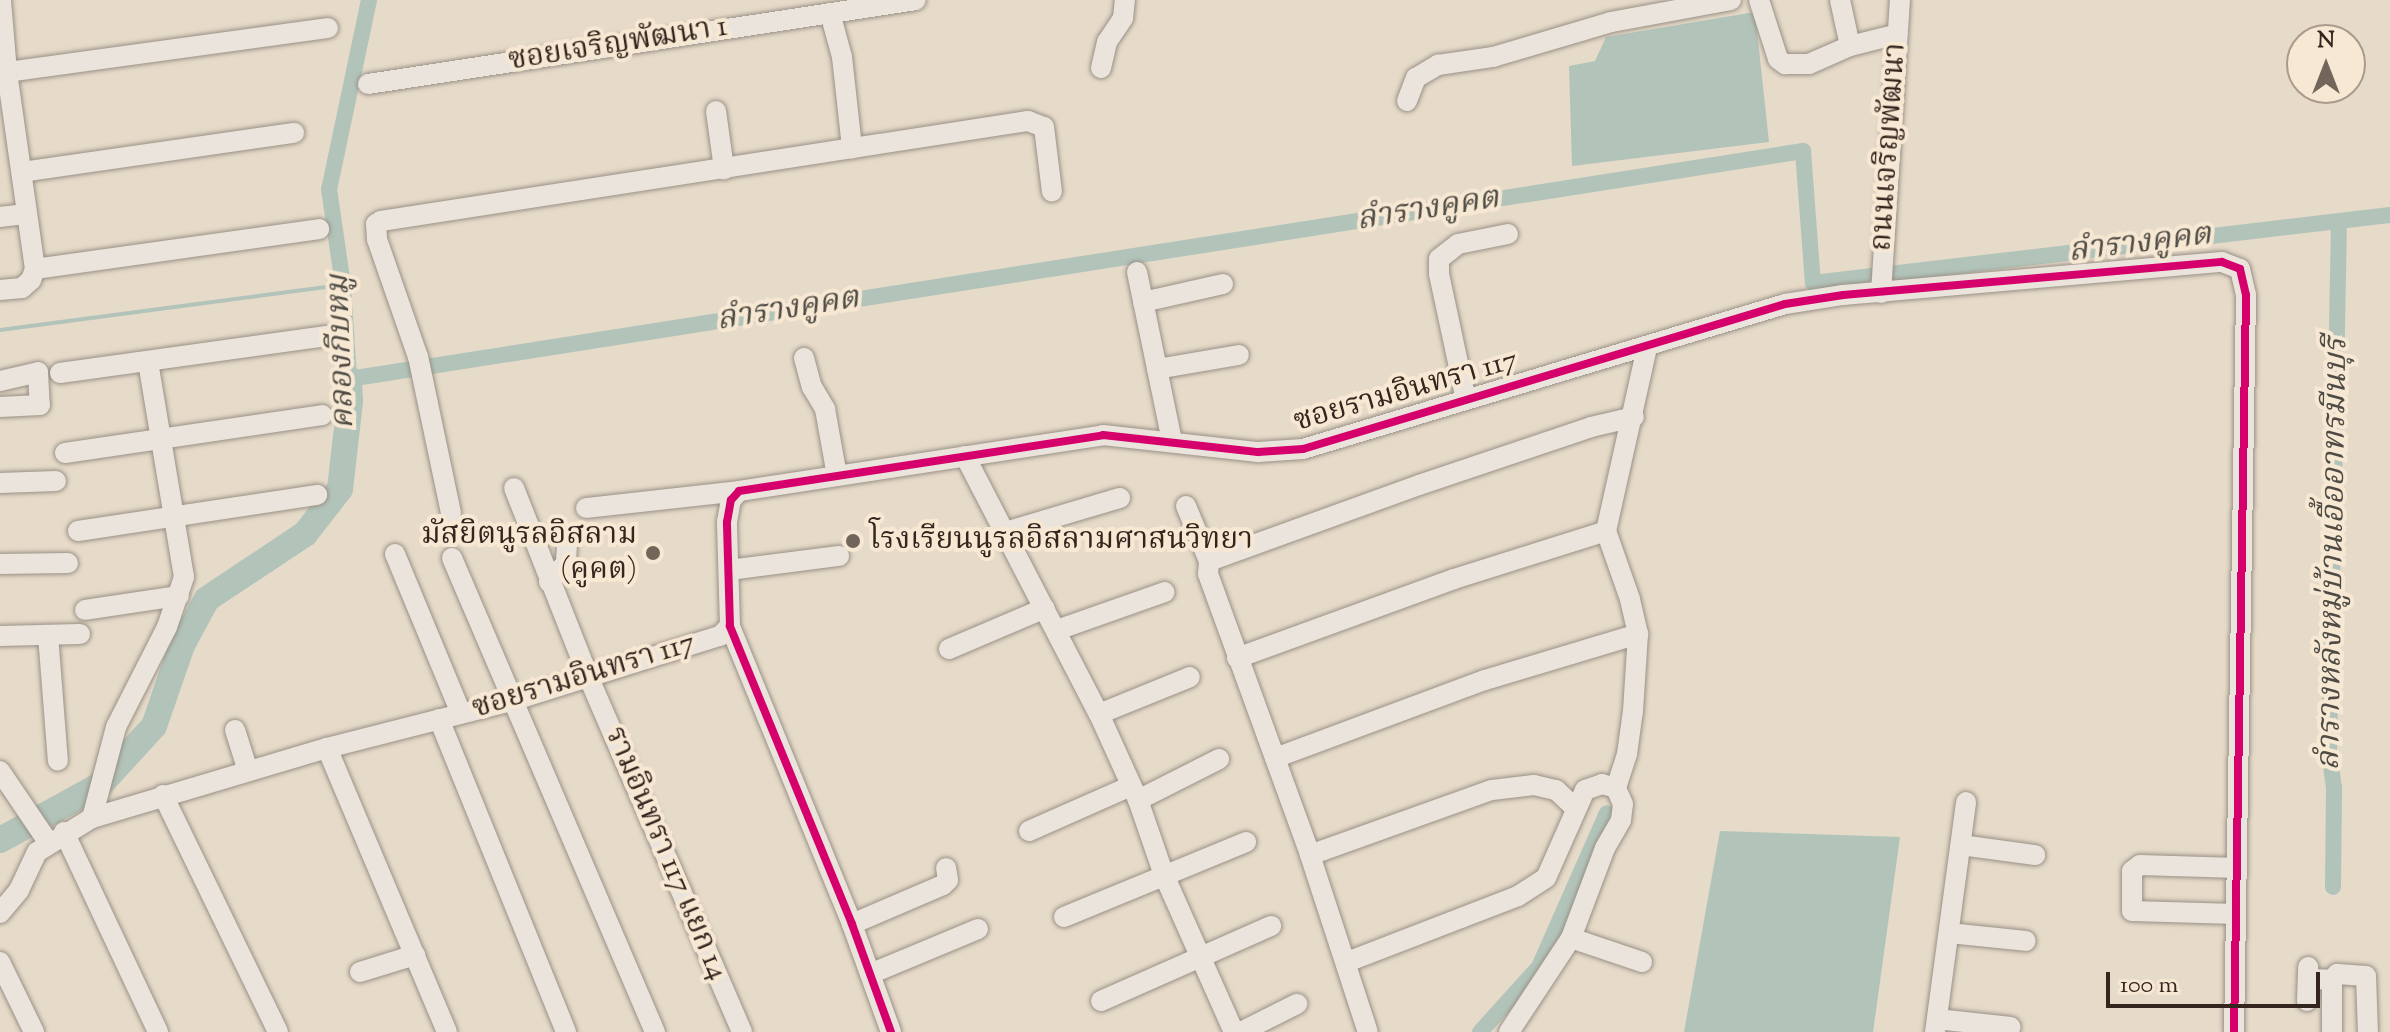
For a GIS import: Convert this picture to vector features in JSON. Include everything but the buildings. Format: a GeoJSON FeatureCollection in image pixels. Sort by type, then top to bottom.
{"type":"FeatureCollection","features":[{"type":"Feature","properties":{"kind":"street"},"geometry":{"type":"LineString","coordinates":[[0,290],[22,288],[31,280],[35,269],[22,172],[6,113],[7,72],[1,0]]}},
{"type":"Feature","properties":{"kind":"street","name":"ซอยเจริญพัฒนา 1"},"geometry":{"type":"LineString","coordinates":[[368,84],[916,0]]}},
{"type":"Feature","properties":{"kind":"street"},"geometry":{"type":"LineString","coordinates":[[1101,68],[1107,42],[1123,18],[1125,0]]}},
{"type":"Feature","properties":{"kind":"street"},"geometry":{"type":"LineString","coordinates":[[1407,101],[1416,78],[1438,65],[1493,57],[1611,22],[1731,0]]}},
{"type":"Feature","properties":{"kind":"street"},"geometry":{"type":"LineString","coordinates":[[1759,0],[1778,59],[1785,64],[1809,64],[1850,46],[1898,34]]}},
{"type":"Feature","properties":{"kind":"street"},"geometry":{"type":"LineString","coordinates":[[1840,0],[1850,46]]}},
{"type":"Feature","properties":{"kind":"street","name":"ถนนเจริญพัฒนา"},"geometry":{"type":"LineString","coordinates":[[1882,279],[1900,0]]}},
{"type":"Feature","properties":{"kind":"street"},"geometry":{"type":"LineString","coordinates":[[830,13],[842,57],[852,148]]}},
{"type":"Feature","properties":{"kind":"street"},"geometry":{"type":"LineString","coordinates":[[7,72],[328,28]]}},
{"type":"Feature","properties":{"kind":"street"},"geometry":{"type":"LineString","coordinates":[[716,111],[724,169]]}},
{"type":"Feature","properties":{"kind":"street"},"geometry":{"type":"LineString","coordinates":[[451,513],[418,357],[377,239],[376,224],[381,221],[1005,122],[1038,122],[1044,127],[1048,181],[1052,192]]}},
{"type":"Feature","properties":{"kind":"street"},"geometry":{"type":"LineString","coordinates":[[22,172],[294,133]]}},
{"type":"Feature","properties":{"kind":"street"},"geometry":{"type":"LineString","coordinates":[[0,217],[26,214]]}},
{"type":"Feature","properties":{"kind":"street"},"geometry":{"type":"LineString","coordinates":[[35,269],[319,229]]}},
{"type":"Feature","properties":{"kind":"street"},"geometry":{"type":"LineString","coordinates":[[1466,400],[1439,274],[1439,259],[1458,244],[1508,234]]}},
{"type":"Feature","properties":{"kind":"street","name":"ซอยรามอินทรา 117"},"geometry":{"type":"LineString","coordinates":[[0,913],[19,890],[50,833],[94,809],[163,795],[327,748],[512,701],[720,636],[730,626],[728,509],[739,491],[1103,435],[1258,452],[1284,452],[1785,304],[1882,279],[2222,262],[2240,269],[2246,295],[2237,868]]}},
{"type":"Feature","properties":{"kind":"street"},"geometry":{"type":"LineString","coordinates":[[1137,272],[1172,441]]}},
{"type":"Feature","properties":{"kind":"street"},"geometry":{"type":"LineString","coordinates":[[1143,302],[1223,284]]}},
{"type":"Feature","properties":{"kind":"street"},"geometry":{"type":"LineString","coordinates":[[60,373],[326,336]]}},
{"type":"Feature","properties":{"kind":"street"},"geometry":{"type":"LineString","coordinates":[[1509,1032],[1571,938],[1605,848],[1621,820],[1623,804],[1616,788],[1627,754],[1638,634],[1630,599],[1606,531],[1634,417],[1647,347]]}},
{"type":"Feature","properties":{"kind":"street"},"geometry":{"type":"LineString","coordinates":[[1157,369],[1239,355]]}},
{"type":"Feature","properties":{"kind":"street"},"geometry":{"type":"LineString","coordinates":[[804,358],[812,387],[825,409],[837,476]]}},
{"type":"Feature","properties":{"kind":"street"},"geometry":{"type":"LineString","coordinates":[[94,809],[116,727],[179,596],[184,577],[148,361]]}},
{"type":"Feature","properties":{"kind":"street"},"geometry":{"type":"LineString","coordinates":[[0,381],[38,372],[40,405],[0,407]]}},
{"type":"Feature","properties":{"kind":"street"},"geometry":{"type":"LineString","coordinates":[[65,453],[322,415]]}},
{"type":"Feature","properties":{"kind":"street"},"geometry":{"type":"LineString","coordinates":[[1209,561],[1419,485],[1591,427],[1634,417]]}},
{"type":"Feature","properties":{"kind":"street"},"geometry":{"type":"LineString","coordinates":[[965,456],[1099,714],[1134,793],[1164,875],[1234,1032]]}},
{"type":"Feature","properties":{"kind":"street"},"geometry":{"type":"LineString","coordinates":[[0,483],[56,481]]}},
{"type":"Feature","properties":{"kind":"street","name":"รามอินทรา 117 แยก 14"},"geometry":{"type":"LineString","coordinates":[[514,488],[588,676],[742,1032]]}},
{"type":"Feature","properties":{"kind":"street"},"geometry":{"type":"LineString","coordinates":[[586,508],[739,491]]}},
{"type":"Feature","properties":{"kind":"street"},"geometry":{"type":"LineString","coordinates":[[78,531],[317,495]]}},
{"type":"Feature","properties":{"kind":"street"},"geometry":{"type":"LineString","coordinates":[[1005,532],[1120,498]]}},
{"type":"Feature","properties":{"kind":"street"},"geometry":{"type":"LineString","coordinates":[[1186,506],[1209,561],[1208,574],[1310,855],[1368,1032]]}},
{"type":"Feature","properties":{"kind":"street"},"geometry":{"type":"LineString","coordinates":[[1237,658],[1454,579],[1606,531]]}},
{"type":"Feature","properties":{"kind":"street"},"geometry":{"type":"LineString","coordinates":[[549,582],[566,563],[567,544]]}},
{"type":"Feature","properties":{"kind":"street"},"geometry":{"type":"LineString","coordinates":[[395,554],[461,713]]}},
{"type":"Feature","properties":{"kind":"street"},"geometry":{"type":"LineString","coordinates":[[729,570],[839,556]]}},
{"type":"Feature","properties":{"kind":"street"},"geometry":{"type":"LineString","coordinates":[[452,558],[655,1032]]}},
{"type":"Feature","properties":{"kind":"street"},"geometry":{"type":"LineString","coordinates":[[0,564],[68,563]]}},
{"type":"Feature","properties":{"kind":"street"},"geometry":{"type":"LineString","coordinates":[[1057,630],[1165,592]]}},
{"type":"Feature","properties":{"kind":"street"},"geometry":{"type":"LineString","coordinates":[[85,610],[179,596]]}},
{"type":"Feature","properties":{"kind":"street"},"geometry":{"type":"LineString","coordinates":[[949,649],[1045,608]]}},
{"type":"Feature","properties":{"kind":"street"},"geometry":{"type":"LineString","coordinates":[[730,626],[852,924],[891,1032]]}},
{"type":"Feature","properties":{"kind":"street"},"geometry":{"type":"LineString","coordinates":[[0,636],[80,634]]}},
{"type":"Feature","properties":{"kind":"street"},"geometry":{"type":"LineString","coordinates":[[1275,758],[1485,680],[1638,634]]}},
{"type":"Feature","properties":{"kind":"street"},"geometry":{"type":"LineString","coordinates":[[48,635],[58,761]]}},
{"type":"Feature","properties":{"kind":"street"},"geometry":{"type":"LineString","coordinates":[[1099,714],[1190,677]]}},
{"type":"Feature","properties":{"kind":"street"},"geometry":{"type":"LineString","coordinates":[[439,719],[566,1032]]}},
{"type":"Feature","properties":{"kind":"street"},"geometry":{"type":"LineString","coordinates":[[235,730],[248,771]]}},
{"type":"Feature","properties":{"kind":"street"},"geometry":{"type":"LineString","coordinates":[[327,748],[447,1032]]}},
{"type":"Feature","properties":{"kind":"street"},"geometry":{"type":"LineString","coordinates":[[1029,831],[1219,759]]}},
{"type":"Feature","properties":{"kind":"street"},"geometry":{"type":"LineString","coordinates":[[0,771],[50,833],[158,1032]]}},
{"type":"Feature","properties":{"kind":"street"},"geometry":{"type":"LineString","coordinates":[[1347,962],[1518,896],[1546,878],[1585,790],[1602,784],[1616,788]]}},
{"type":"Feature","properties":{"kind":"street"},"geometry":{"type":"LineString","coordinates":[[1310,855],[1492,790],[1534,785],[1556,790],[1575,808]]}},
{"type":"Feature","properties":{"kind":"street"},"geometry":{"type":"LineString","coordinates":[[163,795],[278,1032]]}},
{"type":"Feature","properties":{"kind":"street"},"geometry":{"type":"LineString","coordinates":[[1966,802],[1936,1026],[2011,1027]]}},
{"type":"Feature","properties":{"kind":"street"},"geometry":{"type":"LineString","coordinates":[[1064,917],[1246,842]]}},
{"type":"Feature","properties":{"kind":"street"},"geometry":{"type":"LineString","coordinates":[[1961,845],[2035,855]]}},
{"type":"Feature","properties":{"kind":"street"},"geometry":{"type":"LineString","coordinates":[[2234,1032],[2237,868],[2140,865],[2132,871],[2132,911],[2236,914]]}},
{"type":"Feature","properties":{"kind":"street"},"geometry":{"type":"LineString","coordinates":[[852,924],[943,885],[948,880],[946,868]]}},
{"type":"Feature","properties":{"kind":"street"},"geometry":{"type":"LineString","coordinates":[[1101,1001],[1271,926]]}},
{"type":"Feature","properties":{"kind":"street"},"geometry":{"type":"LineString","coordinates":[[870,974],[978,929]]}},
{"type":"Feature","properties":{"kind":"street"},"geometry":{"type":"LineString","coordinates":[[1949,933],[2026,941]]}},
{"type":"Feature","properties":{"kind":"street"},"geometry":{"type":"LineString","coordinates":[[1571,938],[1642,962]]}},
{"type":"Feature","properties":{"kind":"street"},"geometry":{"type":"LineString","coordinates":[[360,972],[415,955]]}},
{"type":"Feature","properties":{"kind":"street"},"geometry":{"type":"LineString","coordinates":[[0,962],[34,1032]]}},
{"type":"Feature","properties":{"kind":"street"},"geometry":{"type":"LineString","coordinates":[[2307,1001],[2308,973],[2332,980]]}},
{"type":"Feature","properties":{"kind":"street"},"geometry":{"type":"LineString","coordinates":[[2332,1032],[2332,980],[2337,974],[2366,976],[2368,1032]]}},
{"type":"Feature","properties":{"kind":"street"},"geometry":{"type":"LineString","coordinates":[[1241,1032],[1297,1004]]}},
{"type":"Feature","properties":{"kind":"shaded area"},"geometry":{"type":"Polygon","coordinates":[[[1755,12],[1769,142],[1572,166],[1569,66],[1595,61],[1606,37],[1755,12]]]}},
{"type":"Feature","properties":{"kind":"shaded area"},"geometry":{"type":"Polygon","coordinates":[[[1720,831],[1900,837],[1873,1032],[1684,1032],[1720,831]]]}},
{"type":"Feature","properties":{"kind":"waterway","name":"ลำรางคูคต"},"geometry":{"type":"LineString","coordinates":[[369,0],[329,189],[343,285],[349,379],[1803,151],[1813,283],[2390,215]]}},
{"type":"Feature","properties":{"kind":"waterway","name":"ลำรางหลังหมู่บ้านเอื้ออาทรมีนบุรี"},"geometry":{"type":"LineString","coordinates":[[2333,887],[2334,788],[2329,752],[2339,221]]}},
{"type":"Feature","properties":{"kind":"waterway"},"geometry":{"type":"LineString","coordinates":[[0,330],[343,285]]}},
{"type":"Feature","properties":{"kind":"waterway","name":"คลองกีบหมู"},"geometry":{"type":"LineString","coordinates":[[0,840],[100,785],[154,726],[182,645],[207,599],[305,534],[340,489],[350,401],[349,379]]}},
{"type":"Feature","properties":{"kind":"waterway"},"geometry":{"type":"LineString","coordinates":[[1480,1032],[1539,967],[1607,813]]}},
{"type":"Feature","properties":{"kind":"cycle path"},"geometry":{"type":"LineString","coordinates":[[891,1032],[852,924],[730,626],[727,522],[731,500],[739,491],[1103,435],[1258,452],[1303,449],[1785,304],[1843,295],[2222,262],[2240,269],[2246,295],[2234,1032]]}},
{"type":"Feature","properties":{"kind":"place","name":"โรงเรียนนูรลอิสลามศาสนวิทยา"},"geometry":{"type":"Point","coordinates":[853,541]}},
{"type":"Feature","properties":{"kind":"place","name":"มัสยิตนูรลอิสลาม (คูคต)"},"geometry":{"type":"Point","coordinates":[653,553]}}]}
